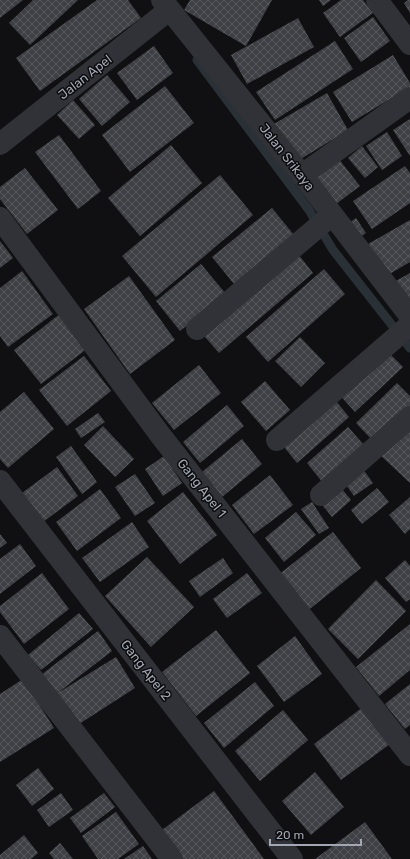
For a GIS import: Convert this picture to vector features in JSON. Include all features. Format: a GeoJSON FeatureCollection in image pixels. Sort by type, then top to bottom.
{"type":"FeatureCollection","features":[{"type":"Feature","properties":{"kind":"street"},"geometry":{"type":"LineString","coordinates":[[378,0],[410,44]]}},
{"type":"Feature","properties":{"kind":"street","name":"Jalan Apel"},"geometry":{"type":"LineString","coordinates":[[0,144],[166,5]]}},
{"type":"Feature","properties":{"kind":"street","name":"Jalan Srikaya"},"geometry":{"type":"LineString","coordinates":[[166,5],[302,175],[410,316]]}},
{"type":"Feature","properties":{"kind":"street"},"geometry":{"type":"LineString","coordinates":[[302,175],[410,98]]}},
{"type":"Feature","properties":{"kind":"street"},"geometry":{"type":"LineString","coordinates":[[197,329],[332,215]]}},
{"type":"Feature","properties":{"kind":"street","name":"Gang Apel 1"},"geometry":{"type":"LineString","coordinates":[[0,218],[161,436],[410,755]]}},
{"type":"Feature","properties":{"kind":"street"},"geometry":{"type":"LineString","coordinates":[[277,440],[410,325]]}},
{"type":"Feature","properties":{"kind":"street"},"geometry":{"type":"LineString","coordinates":[[321,495],[410,417]]}},
{"type":"Feature","properties":{"kind":"street","name":"Gang Apel 2"},"geometry":{"type":"LineString","coordinates":[[0,481],[292,859]]}},
{"type":"Feature","properties":{"kind":"street"},"geometry":{"type":"LineString","coordinates":[[0,636],[172,859]]}},
{"type":"Feature","properties":{"kind":"building"},"geometry":{"type":"Polygon","coordinates":[[[0,0],[23,0],[0,18],[0,0]]]}},
{"type":"Feature","properties":{"kind":"building"},"geometry":{"type":"Polygon","coordinates":[[[33,0],[78,0],[30,45],[9,23],[33,0]]]}},
{"type":"Feature","properties":{"kind":"building"},"geometry":{"type":"Polygon","coordinates":[[[97,0],[128,0],[141,18],[40,91],[16,58],[97,0]]]}},
{"type":"Feature","properties":{"kind":"building"},"geometry":{"type":"Polygon","coordinates":[[[190,0],[272,0],[246,46],[184,10],[190,0]]]}},
{"type":"Feature","properties":{"kind":"building"},"geometry":{"type":"Polygon","coordinates":[[[319,0],[331,0],[323,6],[319,0]]]}},
{"type":"Feature","properties":{"kind":"building"},"geometry":{"type":"Polygon","coordinates":[[[341,0],[363,0],[373,13],[340,37],[323,13],[341,0]]]}},
{"type":"Feature","properties":{"kind":"building"},"geometry":{"type":"Polygon","coordinates":[[[410,0],[410,13],[404,3],[410,0]]]}},
{"type":"Feature","properties":{"kind":"building"},"geometry":{"type":"Polygon","coordinates":[[[373,17],[390,41],[361,62],[344,38],[373,17]]]}},
{"type":"Feature","properties":{"kind":"building"},"geometry":{"type":"Polygon","coordinates":[[[298,18],[314,47],[247,84],[231,55],[298,18]]]}},
{"type":"Feature","properties":{"kind":"building"},"geometry":{"type":"Polygon","coordinates":[[[335,41],[353,69],[275,120],[256,92],[335,41]]]}},
{"type":"Feature","properties":{"kind":"building"},"geometry":{"type":"Polygon","coordinates":[[[154,46],[173,73],[137,100],[117,73],[154,46]]]}},
{"type":"Feature","properties":{"kind":"building"},"geometry":{"type":"Polygon","coordinates":[[[393,55],[410,83],[410,87],[352,122],[333,92],[393,55]]]}},
{"type":"Feature","properties":{"kind":"building"},"geometry":{"type":"Polygon","coordinates":[[[107,75],[130,102],[102,126],[79,99],[107,75]]]}},
{"type":"Feature","properties":{"kind":"building"},"geometry":{"type":"Polygon","coordinates":[[[165,86],[194,123],[130,172],[102,135],[165,86]]]}},
{"type":"Feature","properties":{"kind":"building"},"geometry":{"type":"Polygon","coordinates":[[[327,93],[348,130],[296,162],[274,124],[327,93]]]}},
{"type":"Feature","properties":{"kind":"building"},"geometry":{"type":"Polygon","coordinates":[[[73,100],[95,125],[79,139],[57,115],[73,100]]]}},
{"type":"Feature","properties":{"kind":"building"},"geometry":{"type":"Polygon","coordinates":[[[410,119],[410,156],[393,130],[410,119]]]}},
{"type":"Feature","properties":{"kind":"building"},"geometry":{"type":"Polygon","coordinates":[[[387,132],[402,156],[382,170],[366,146],[387,132]]]}},
{"type":"Feature","properties":{"kind":"building"},"geometry":{"type":"Polygon","coordinates":[[[59,135],[101,191],[78,209],[35,152],[59,135]]]}},
{"type":"Feature","properties":{"kind":"building"},"geometry":{"type":"Polygon","coordinates":[[[171,145],[202,183],[140,236],[108,198],[171,145]]]}},
{"type":"Feature","properties":{"kind":"building"},"geometry":{"type":"Polygon","coordinates":[[[362,146],[378,167],[365,178],[348,158],[362,146]]]}},
{"type":"Feature","properties":{"kind":"building"},"geometry":{"type":"Polygon","coordinates":[[[338,158],[360,186],[336,204],[315,176],[338,158]]]}},
{"type":"Feature","properties":{"kind":"building"},"geometry":{"type":"Polygon","coordinates":[[[405,166],[410,173],[410,203],[372,229],[353,201],[405,166]]]}},
{"type":"Feature","properties":{"kind":"building"},"geometry":{"type":"Polygon","coordinates":[[[25,168],[58,210],[27,234],[0,199],[0,187],[25,168]]]}},
{"type":"Feature","properties":{"kind":"building"},"geometry":{"type":"Polygon","coordinates":[[[220,175],[253,215],[156,297],[122,256],[220,175]]]}},
{"type":"Feature","properties":{"kind":"building"},"geometry":{"type":"Polygon","coordinates":[[[272,208],[294,235],[234,284],[212,257],[272,208]]]}},
{"type":"Feature","properties":{"kind":"building"},"geometry":{"type":"Polygon","coordinates":[[[356,218],[366,233],[355,240],[346,225],[356,218]]]}},
{"type":"Feature","properties":{"kind":"building"},"geometry":{"type":"Polygon","coordinates":[[[410,220],[410,262],[386,276],[368,244],[410,220]]]}},
{"type":"Feature","properties":{"kind":"building"},"geometry":{"type":"Polygon","coordinates":[[[0,241],[13,258],[0,268],[0,241]]]}},
{"type":"Feature","properties":{"kind":"building"},"geometry":{"type":"Polygon","coordinates":[[[294,249],[313,273],[219,353],[199,330],[294,249]]]}},
{"type":"Feature","properties":{"kind":"building"},"geometry":{"type":"Polygon","coordinates":[[[201,264],[226,294],[180,331],[156,301],[201,264]]]}},
{"type":"Feature","properties":{"kind":"building"},"geometry":{"type":"Polygon","coordinates":[[[324,269],[345,294],[268,362],[246,337],[324,269]]]}},
{"type":"Feature","properties":{"kind":"building"},"geometry":{"type":"Polygon","coordinates":[[[22,271],[53,314],[8,347],[0,336],[0,288],[22,271]]]}},
{"type":"Feature","properties":{"kind":"building"},"geometry":{"type":"Polygon","coordinates":[[[410,273],[410,304],[394,282],[410,273]]]}},
{"type":"Feature","properties":{"kind":"building"},"geometry":{"type":"Polygon","coordinates":[[[129,276],[175,340],[130,374],[84,309],[129,276]]]}},
{"type":"Feature","properties":{"kind":"building"},"geometry":{"type":"Polygon","coordinates":[[[61,313],[88,348],[41,384],[14,350],[61,313]]]}},
{"type":"Feature","properties":{"kind":"building"},"geometry":{"type":"Polygon","coordinates":[[[300,337],[325,363],[301,387],[275,361],[300,337]]]}},
{"type":"Feature","properties":{"kind":"building"},"geometry":{"type":"Polygon","coordinates":[[[385,349],[403,367],[355,412],[337,392],[385,349]]]}},
{"type":"Feature","properties":{"kind":"building"},"geometry":{"type":"Polygon","coordinates":[[[84,356],[111,391],[67,426],[39,390],[84,356]]]}},
{"type":"Feature","properties":{"kind":"building"},"geometry":{"type":"Polygon","coordinates":[[[199,365],[221,393],[174,430],[152,403],[199,365]]]}},
{"type":"Feature","properties":{"kind":"building"},"geometry":{"type":"Polygon","coordinates":[[[265,381],[290,410],[266,431],[241,402],[265,381]]]}},
{"type":"Feature","properties":{"kind":"building"},"geometry":{"type":"Polygon","coordinates":[[[397,383],[410,396],[410,413],[376,444],[356,423],[397,383]]]}},
{"type":"Feature","properties":{"kind":"building"},"geometry":{"type":"Polygon","coordinates":[[[24,392],[54,429],[8,468],[0,459],[0,412],[24,392]]]}},
{"type":"Feature","properties":{"kind":"building"},"geometry":{"type":"Polygon","coordinates":[[[332,396],[349,417],[297,463],[280,442],[332,396]]]}},
{"type":"Feature","properties":{"kind":"building"},"geometry":{"type":"Polygon","coordinates":[[[227,405],[244,426],[200,463],[183,442],[227,405]]]}},
{"type":"Feature","properties":{"kind":"building"},"geometry":{"type":"Polygon","coordinates":[[[98,413],[105,422],[81,438],[75,429],[98,413]]]}},
{"type":"Feature","properties":{"kind":"building"},"geometry":{"type":"Polygon","coordinates":[[[410,420],[410,483],[378,453],[410,420]]]}},
{"type":"Feature","properties":{"kind":"building"},"geometry":{"type":"Polygon","coordinates":[[[103,426],[134,459],[115,477],[84,445],[103,426]]]}},
{"type":"Feature","properties":{"kind":"building"},"geometry":{"type":"Polygon","coordinates":[[[348,427],[365,446],[323,483],[307,463],[348,427]]]}},
{"type":"Feature","properties":{"kind":"building"},"geometry":{"type":"Polygon","coordinates":[[[242,439],[262,464],[222,497],[202,472],[242,439]]]}},
{"type":"Feature","properties":{"kind":"building"},"geometry":{"type":"Polygon","coordinates":[[[71,446],[97,482],[82,494],[56,457],[71,446]]]}},
{"type":"Feature","properties":{"kind":"building"},"geometry":{"type":"Polygon","coordinates":[[[164,456],[182,483],[163,496],[145,469],[164,456]]]}},
{"type":"Feature","properties":{"kind":"building"},"geometry":{"type":"Polygon","coordinates":[[[360,465],[373,483],[354,496],[341,478],[360,465]]]}},
{"type":"Feature","properties":{"kind":"building"},"geometry":{"type":"Polygon","coordinates":[[[57,467],[78,496],[43,522],[22,493],[57,467]]]}},
{"type":"Feature","properties":{"kind":"building"},"geometry":{"type":"Polygon","coordinates":[[[135,474],[155,503],[135,516],[115,487],[135,474]]]}},
{"type":"Feature","properties":{"kind":"building"},"geometry":{"type":"Polygon","coordinates":[[[270,475],[293,505],[254,534],[232,505],[270,475]]]}},
{"type":"Feature","properties":{"kind":"building"},"geometry":{"type":"Polygon","coordinates":[[[338,484],[351,500],[332,517],[319,501],[338,484]]]}},
{"type":"Feature","properties":{"kind":"building"},"geometry":{"type":"Polygon","coordinates":[[[377,488],[389,502],[362,524],[351,510],[377,488]]]}},
{"type":"Feature","properties":{"kind":"building"},"geometry":{"type":"Polygon","coordinates":[[[100,489],[121,518],[77,551],[56,522],[100,489]]]}},
{"type":"Feature","properties":{"kind":"building"},"geometry":{"type":"Polygon","coordinates":[[[183,492],[217,535],[180,564],[147,521],[183,492]]]}},
{"type":"Feature","properties":{"kind":"building"},"geometry":{"type":"Polygon","coordinates":[[[410,497],[410,529],[405,534],[389,515],[410,497]]]}},
{"type":"Feature","properties":{"kind":"building"},"geometry":{"type":"Polygon","coordinates":[[[312,502],[329,528],[319,534],[301,509],[312,502]]]}},
{"type":"Feature","properties":{"kind":"building"},"geometry":{"type":"Polygon","coordinates":[[[296,512],[316,535],[284,562],[265,538],[296,512]]]}},
{"type":"Feature","properties":{"kind":"building"},"geometry":{"type":"Polygon","coordinates":[[[132,522],[149,547],[100,582],[82,558],[132,522]]]}},
{"type":"Feature","properties":{"kind":"building"},"geometry":{"type":"Polygon","coordinates":[[[333,532],[361,568],[306,612],[278,575],[333,532]]]}},
{"type":"Feature","properties":{"kind":"building"},"geometry":{"type":"Polygon","coordinates":[[[0,534],[7,543],[0,548],[0,534]]]}},
{"type":"Feature","properties":{"kind":"building"},"geometry":{"type":"Polygon","coordinates":[[[20,544],[36,566],[0,594],[0,559],[20,544]]]}},
{"type":"Feature","properties":{"kind":"building"},"geometry":{"type":"Polygon","coordinates":[[[147,557],[194,607],[151,647],[105,596],[147,557]]]}},
{"type":"Feature","properties":{"kind":"building"},"geometry":{"type":"Polygon","coordinates":[[[223,558],[233,573],[200,597],[189,581],[223,558]]]}},
{"type":"Feature","properties":{"kind":"building"},"geometry":{"type":"Polygon","coordinates":[[[405,560],[410,566],[410,599],[406,602],[385,578],[405,560]]]}},
{"type":"Feature","properties":{"kind":"building"},"geometry":{"type":"Polygon","coordinates":[[[42,573],[69,609],[24,644],[0,612],[0,606],[42,573]]]}},
{"type":"Feature","properties":{"kind":"building"},"geometry":{"type":"Polygon","coordinates":[[[247,573],[262,593],[227,618],[213,599],[247,573]]]}},
{"type":"Feature","properties":{"kind":"building"},"geometry":{"type":"Polygon","coordinates":[[[376,580],[406,611],[358,659],[328,629],[376,580]]]}},
{"type":"Feature","properties":{"kind":"building"},"geometry":{"type":"Polygon","coordinates":[[[79,613],[93,629],[41,670],[28,655],[79,613]]]}},
{"type":"Feature","properties":{"kind":"building"},"geometry":{"type":"Polygon","coordinates":[[[410,624],[410,670],[379,696],[356,667],[410,624]]]}},
{"type":"Feature","properties":{"kind":"building"},"geometry":{"type":"Polygon","coordinates":[[[216,630],[250,673],[196,716],[162,672],[216,630]]]}},
{"type":"Feature","properties":{"kind":"building"},"geometry":{"type":"Polygon","coordinates":[[[98,631],[112,651],[55,695],[41,675],[98,631]]]}},
{"type":"Feature","properties":{"kind":"building"},"geometry":{"type":"Polygon","coordinates":[[[295,636],[322,674],[284,702],[257,666],[295,636]]]}},
{"type":"Feature","properties":{"kind":"building"},"geometry":{"type":"Polygon","coordinates":[[[116,657],[135,688],[76,726],[56,694],[116,657]]]}},
{"type":"Feature","properties":{"kind":"building"},"geometry":{"type":"Polygon","coordinates":[[[23,679],[54,728],[0,762],[0,694],[23,679]]]}},
{"type":"Feature","properties":{"kind":"building"},"geometry":{"type":"Polygon","coordinates":[[[255,682],[274,706],[224,748],[204,723],[255,682]]]}},
{"type":"Feature","properties":{"kind":"building"},"geometry":{"type":"Polygon","coordinates":[[[410,684],[410,725],[405,729],[385,704],[410,684]]]}},
{"type":"Feature","properties":{"kind":"building"},"geometry":{"type":"Polygon","coordinates":[[[363,707],[390,744],[341,780],[314,744],[363,707]]]}},
{"type":"Feature","properties":{"kind":"building"},"geometry":{"type":"Polygon","coordinates":[[[283,710],[308,740],[260,781],[235,751],[283,710]]]}},
{"type":"Feature","properties":{"kind":"building"},"geometry":{"type":"Polygon","coordinates":[[[38,768],[54,789],[32,806],[16,785],[38,768]]]}},
{"type":"Feature","properties":{"kind":"building"},"geometry":{"type":"Polygon","coordinates":[[[315,772],[344,807],[311,835],[282,801],[315,772]]]}},
{"type":"Feature","properties":{"kind":"building"},"geometry":{"type":"Polygon","coordinates":[[[214,791],[264,859],[183,859],[162,830],[214,791]]]}},
{"type":"Feature","properties":{"kind":"building"},"geometry":{"type":"Polygon","coordinates":[[[61,793],[73,810],[49,827],[37,810],[61,793]]]}},
{"type":"Feature","properties":{"kind":"building"},"geometry":{"type":"Polygon","coordinates":[[[104,793],[115,807],[81,833],[70,818],[104,793]]]}},
{"type":"Feature","properties":{"kind":"building"},"geometry":{"type":"Polygon","coordinates":[[[116,812],[139,844],[118,859],[98,859],[82,836],[116,812]]]}},
{"type":"Feature","properties":{"kind":"building"},"geometry":{"type":"Polygon","coordinates":[[[365,822],[392,859],[315,859],[365,822]]]}},
{"type":"Feature","properties":{"kind":"building"},"geometry":{"type":"Polygon","coordinates":[[[24,835],[38,853],[31,859],[0,859],[0,855],[24,835]]]}},
{"type":"Feature","properties":{"kind":"building"},"geometry":{"type":"Polygon","coordinates":[[[60,843],[73,859],[54,859],[49,853],[60,843]]]}},
{"type":"Feature","properties":{"kind":"building"},"geometry":{"type":"Polygon","coordinates":[[[143,846],[152,859],[124,859],[143,846]]]}},
{"type":"Feature","properties":{"kind":"waterway"},"geometry":{"type":"LineString","coordinates":[[197,60],[309,210],[333,250],[410,348]]}}]}
